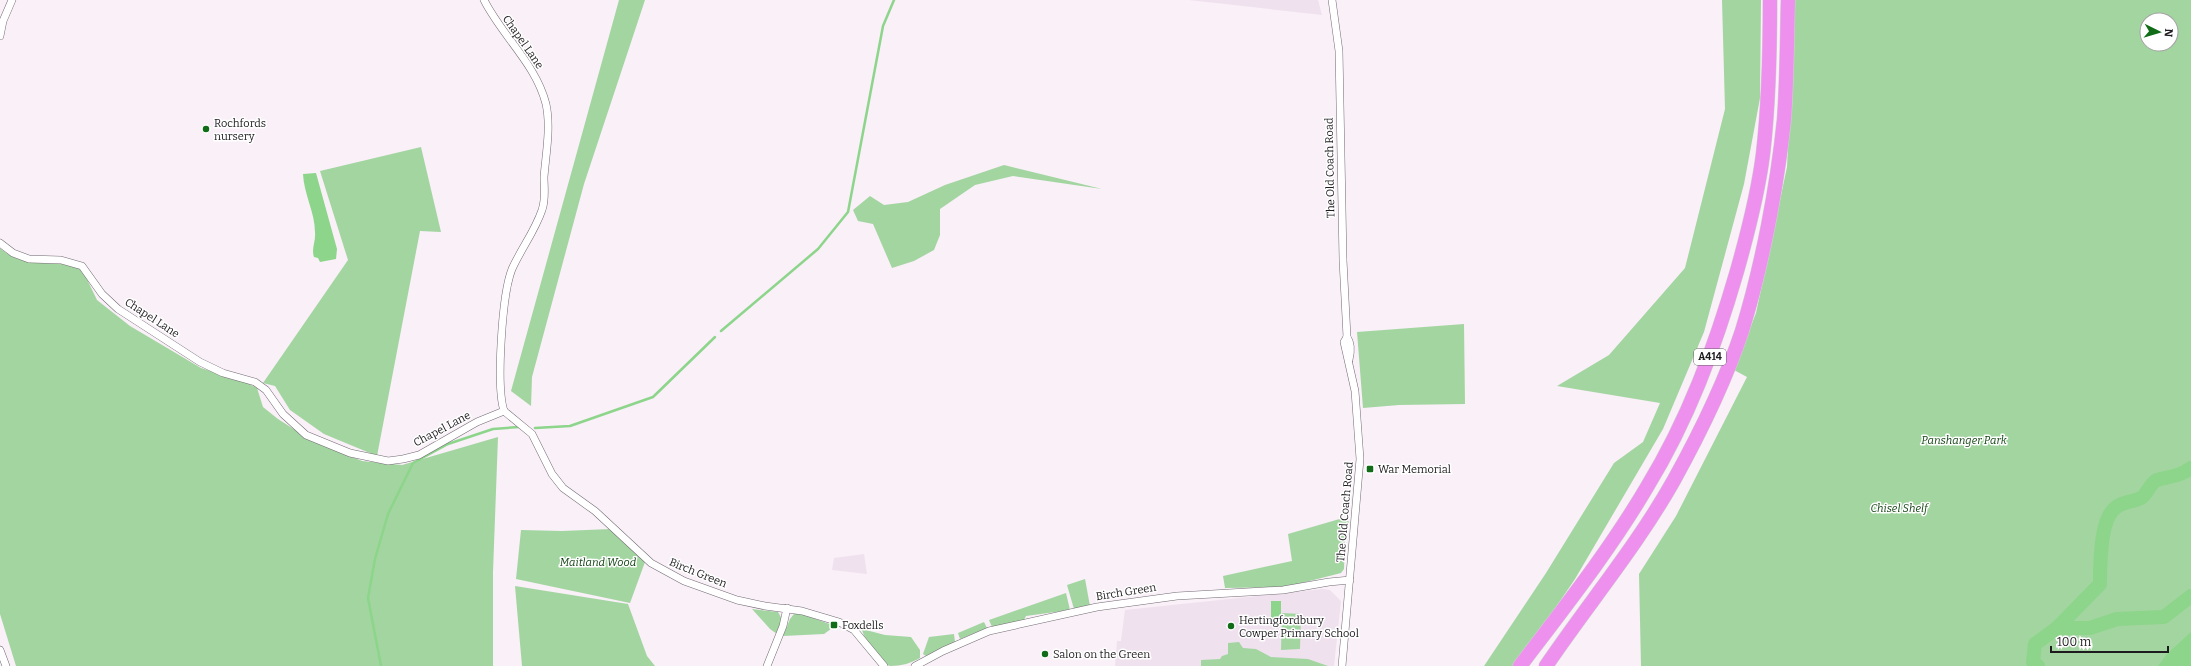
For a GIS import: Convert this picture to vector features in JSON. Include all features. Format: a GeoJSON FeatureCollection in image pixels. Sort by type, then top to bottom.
{"type":"FeatureCollection","features":[{"type":"Feature","properties":{"kind":"highway","name":"A414"},"geometry":{"type":"LineString","coordinates":[[1520,666],[1614,539],[1647,487],[1686,415],[1710,358],[1753,212],[1763,155],[1768,95],[1770,0]]}},
{"type":"Feature","properties":{"kind":"highway","name":"A414"},"geometry":{"type":"LineString","coordinates":[[1546,666],[1631,546],[1673,481],[1700,430],[1742,332],[1758,269],[1780,150],[1786,90],[1788,0]]}},
{"type":"Feature","properties":{"kind":"street"},"geometry":{"type":"LineString","coordinates":[[0,36],[3,21],[12,0]]}},
{"type":"Feature","properties":{"kind":"street","name":"Chapel Lane"},"geometry":{"type":"LineString","coordinates":[[0,243],[13,253],[29,259],[61,260],[82,266],[102,294],[118,309],[200,362],[223,373],[254,382],[266,390],[283,414],[306,435],[350,453],[388,461],[419,455],[477,422],[504,411],[500,396],[500,377],[507,287],[512,271],[543,208],[548,115],[539,85],[530,68],[496,23],[484,0]]}},
{"type":"Feature","properties":{"kind":"street","name":"The Old Coach Road"},"geometry":{"type":"LineString","coordinates":[[1332,0],[1338,51],[1343,260],[1347,337],[1350,341],[1351,353],[1349,360],[1359,422],[1360,459],[1342,666]]}},
{"type":"Feature","properties":{"kind":"street","name":"Birch Green"},"geometry":{"type":"LineString","coordinates":[[504,411],[532,434],[552,474],[563,488],[595,511],[651,563],[684,581],[737,600],[764,606],[787,608],[826,617],[854,630],[884,666]]}},
{"type":"Feature","properties":{"kind":"street","name":"Birch Green"},"geometry":{"type":"LineString","coordinates":[[915,666],[943,651],[989,631],[1097,607],[1177,596],[1283,590],[1350,580]]}},
{"type":"Feature","properties":{"kind":"street"},"geometry":{"type":"LineString","coordinates":[[767,666],[783,626],[787,608]]}},
{"type":"Feature","properties":{"kind":"street"},"geometry":{"type":"LineString","coordinates":[[0,650],[6,666]]}},
{"type":"Feature","properties":{"kind":"shaded area"},"geometry":{"type":"Polygon","coordinates":[[[1189,0],[1318,0],[1322,15],[1189,0]]]}},
{"type":"Feature","properties":{"kind":"shaded area"},"geometry":{"type":"Polygon","coordinates":[[[316,173],[337,249],[336,259],[320,262],[318,258],[314,257],[313,254],[315,225],[305,189],[303,174],[316,173]]]}},
{"type":"Feature","properties":{"kind":"shaded area"},"geometry":{"type":"Polygon","coordinates":[[[864,554],[867,574],[832,570],[834,558],[864,554]]]}},
{"type":"Feature","properties":{"kind":"shaded area","name":"Hertingfordbury Cowper Primary School"},"geometry":{"type":"Polygon","coordinates":[[[1323,589],[1330,590],[1341,601],[1334,666],[1115,666],[1117,641],[1121,641],[1125,610],[1323,589]]]}},
{"type":"Feature","properties":{"kind":"shaded area"},"geometry":{"type":"Polygon","coordinates":[[[1271,601],[1281,601],[1281,623],[1271,623],[1271,601]]]}},
{"type":"Feature","properties":{"kind":"shaded area"},"geometry":{"type":"Polygon","coordinates":[[[2191,632],[2191,666],[2158,666],[2167,654],[2191,632]]]}},
{"type":"Feature","properties":{"kind":"green space"},"geometry":{"type":"Polygon","coordinates":[[[619,0],[645,0],[584,184],[532,377],[531,406],[511,391],[619,0]]]}},
{"type":"Feature","properties":{"kind":"green space"},"geometry":{"type":"Polygon","coordinates":[[[1722,0],[1761,0],[1760,98],[1744,184],[1704,332],[1663,429],[1575,579],[1516,666],[1484,666],[1546,573],[1614,463],[1643,442],[1660,403],[1557,386],[1609,355],[1685,268],[1725,109],[1722,0]]]}},
{"type":"Feature","properties":{"kind":"green space","name":"Panshanger Park"},"geometry":{"type":"Polygon","coordinates":[[[1795,0],[2191,0],[2191,666],[1641,666],[1639,574],[1676,516],[1747,377],[1734,370],[1756,313],[1787,167],[1795,0]]]}},
{"type":"Feature","properties":{"kind":"green space"},"geometry":{"type":"Polygon","coordinates":[[[421,147],[441,232],[420,231],[377,456],[324,434],[290,410],[275,386],[263,383],[348,260],[320,171],[421,147]]]}},
{"type":"Feature","properties":{"kind":"green space"},"geometry":{"type":"Polygon","coordinates":[[[1004,165],[1102,189],[1013,176],[975,185],[940,209],[940,235],[934,250],[914,261],[892,268],[873,224],[858,221],[853,210],[870,196],[884,205],[908,202],[945,185],[1004,165]]]}},
{"type":"Feature","properties":{"kind":"green space"},"geometry":{"type":"Polygon","coordinates":[[[0,248],[14,257],[29,262],[66,264],[82,269],[97,300],[130,326],[201,368],[245,382],[257,388],[263,407],[278,419],[306,437],[362,461],[402,465],[498,437],[493,572],[493,666],[16,666],[0,614],[0,248]]]}},
{"type":"Feature","properties":{"kind":"green space"},"geometry":{"type":"Polygon","coordinates":[[[1464,324],[1465,404],[1399,405],[1363,408],[1357,332],[1464,324]]]}},
{"type":"Feature","properties":{"kind":"green space"},"geometry":{"type":"Polygon","coordinates":[[[1346,518],[1349,522],[1345,539],[1344,569],[1341,573],[1286,587],[1225,588],[1223,576],[1292,561],[1288,534],[1346,518]]]}},
{"type":"Feature","properties":{"kind":"green space","name":"Maitland Wood"},"geometry":{"type":"Polygon","coordinates":[[[611,529],[645,562],[630,603],[516,579],[521,530],[562,531],[611,529]]]}},
{"type":"Feature","properties":{"kind":"green space"},"geometry":{"type":"Polygon","coordinates":[[[1085,579],[1090,606],[1074,609],[1067,585],[1085,579]]]}},
{"type":"Feature","properties":{"kind":"green space"},"geometry":{"type":"Polygon","coordinates":[[[515,586],[628,604],[647,656],[655,666],[522,666],[515,586]]]}},
{"type":"Feature","properties":{"kind":"green space"},"geometry":{"type":"Polygon","coordinates":[[[1066,593],[1070,610],[1026,616],[1024,620],[992,627],[989,620],[1066,593]]]}},
{"type":"Feature","properties":{"kind":"green space"},"geometry":{"type":"Polygon","coordinates":[[[752,609],[778,612],[782,619],[777,634],[770,629],[752,609]]]}},
{"type":"Feature","properties":{"kind":"green space"},"geometry":{"type":"Polygon","coordinates":[[[1282,613],[1301,614],[1300,649],[1281,650],[1282,613]]]}},
{"type":"Feature","properties":{"kind":"green space"},"geometry":{"type":"Polygon","coordinates":[[[794,614],[802,614],[835,626],[824,634],[783,636],[790,619],[794,614]]]}},
{"type":"Feature","properties":{"kind":"green space"},"geometry":{"type":"Polygon","coordinates":[[[984,622],[987,628],[960,639],[958,633],[984,622]]]}},
{"type":"Feature","properties":{"kind":"green space"},"geometry":{"type":"Polygon","coordinates":[[[862,629],[885,635],[911,637],[920,650],[920,658],[906,664],[890,666],[873,650],[865,638],[862,629]]]}},
{"type":"Feature","properties":{"kind":"green space"},"geometry":{"type":"Polygon","coordinates":[[[954,634],[955,642],[926,656],[923,654],[929,637],[954,634]]]}},
{"type":"Feature","properties":{"kind":"green space"},"geometry":{"type":"Polygon","coordinates":[[[1239,642],[1243,648],[1256,649],[1271,657],[1308,659],[1328,666],[1201,666],[1201,660],[1220,659],[1222,656],[1228,654],[1228,643],[1239,642]]]}},
{"type":"Feature","properties":{"kind":"waterway"},"geometry":{"type":"LineString","coordinates":[[721,331],[818,249],[848,212],[883,26],[894,0]]}},
{"type":"Feature","properties":{"kind":"waterway"},"geometry":{"type":"LineString","coordinates":[[535,428],[570,426],[653,397],[715,337]]}},
{"type":"Feature","properties":{"kind":"waterway"},"geometry":{"type":"LineString","coordinates":[[381,666],[368,598],[375,559],[388,514],[413,463],[448,444],[493,429],[519,427]]}},
{"type":"Feature","properties":{"kind":"waterway"},"geometry":{"type":"LineString","coordinates":[[2057,628],[2100,584],[2103,535],[2105,525],[2113,510],[2119,505],[2141,498],[2157,480],[2178,475],[2191,468]]}},
{"type":"Feature","properties":{"kind":"waterway"},"geometry":{"type":"LineString","coordinates":[[2038,666],[2033,662],[2035,644],[2057,628],[2090,628],[2117,619],[2164,617],[2191,596]]}},
{"type":"Feature","properties":{"kind":"place","name":"Rochfords nursery"},"geometry":{"type":"Point","coordinates":[206,129]}},
{"type":"Feature","properties":{"kind":"place","name":"War Memorial"},"geometry":{"type":"Point","coordinates":[1370,469]}},
{"type":"Feature","properties":{"kind":"place","name":"Foxdells"},"geometry":{"type":"Point","coordinates":[834,625]}},
{"type":"Feature","properties":{"kind":"place","name":"Hertingfordbury Cowper Primary School"},"geometry":{"type":"Point","coordinates":[1231,626]}},
{"type":"Feature","properties":{"kind":"place","name":"Salon on the Green"},"geometry":{"type":"Point","coordinates":[1045,654]}},
{"type":"Feature","properties":{"kind":"park label","name":"Chisel Shelf"},"geometry":{"type":"Point","coordinates":[1899,508]}}]}
